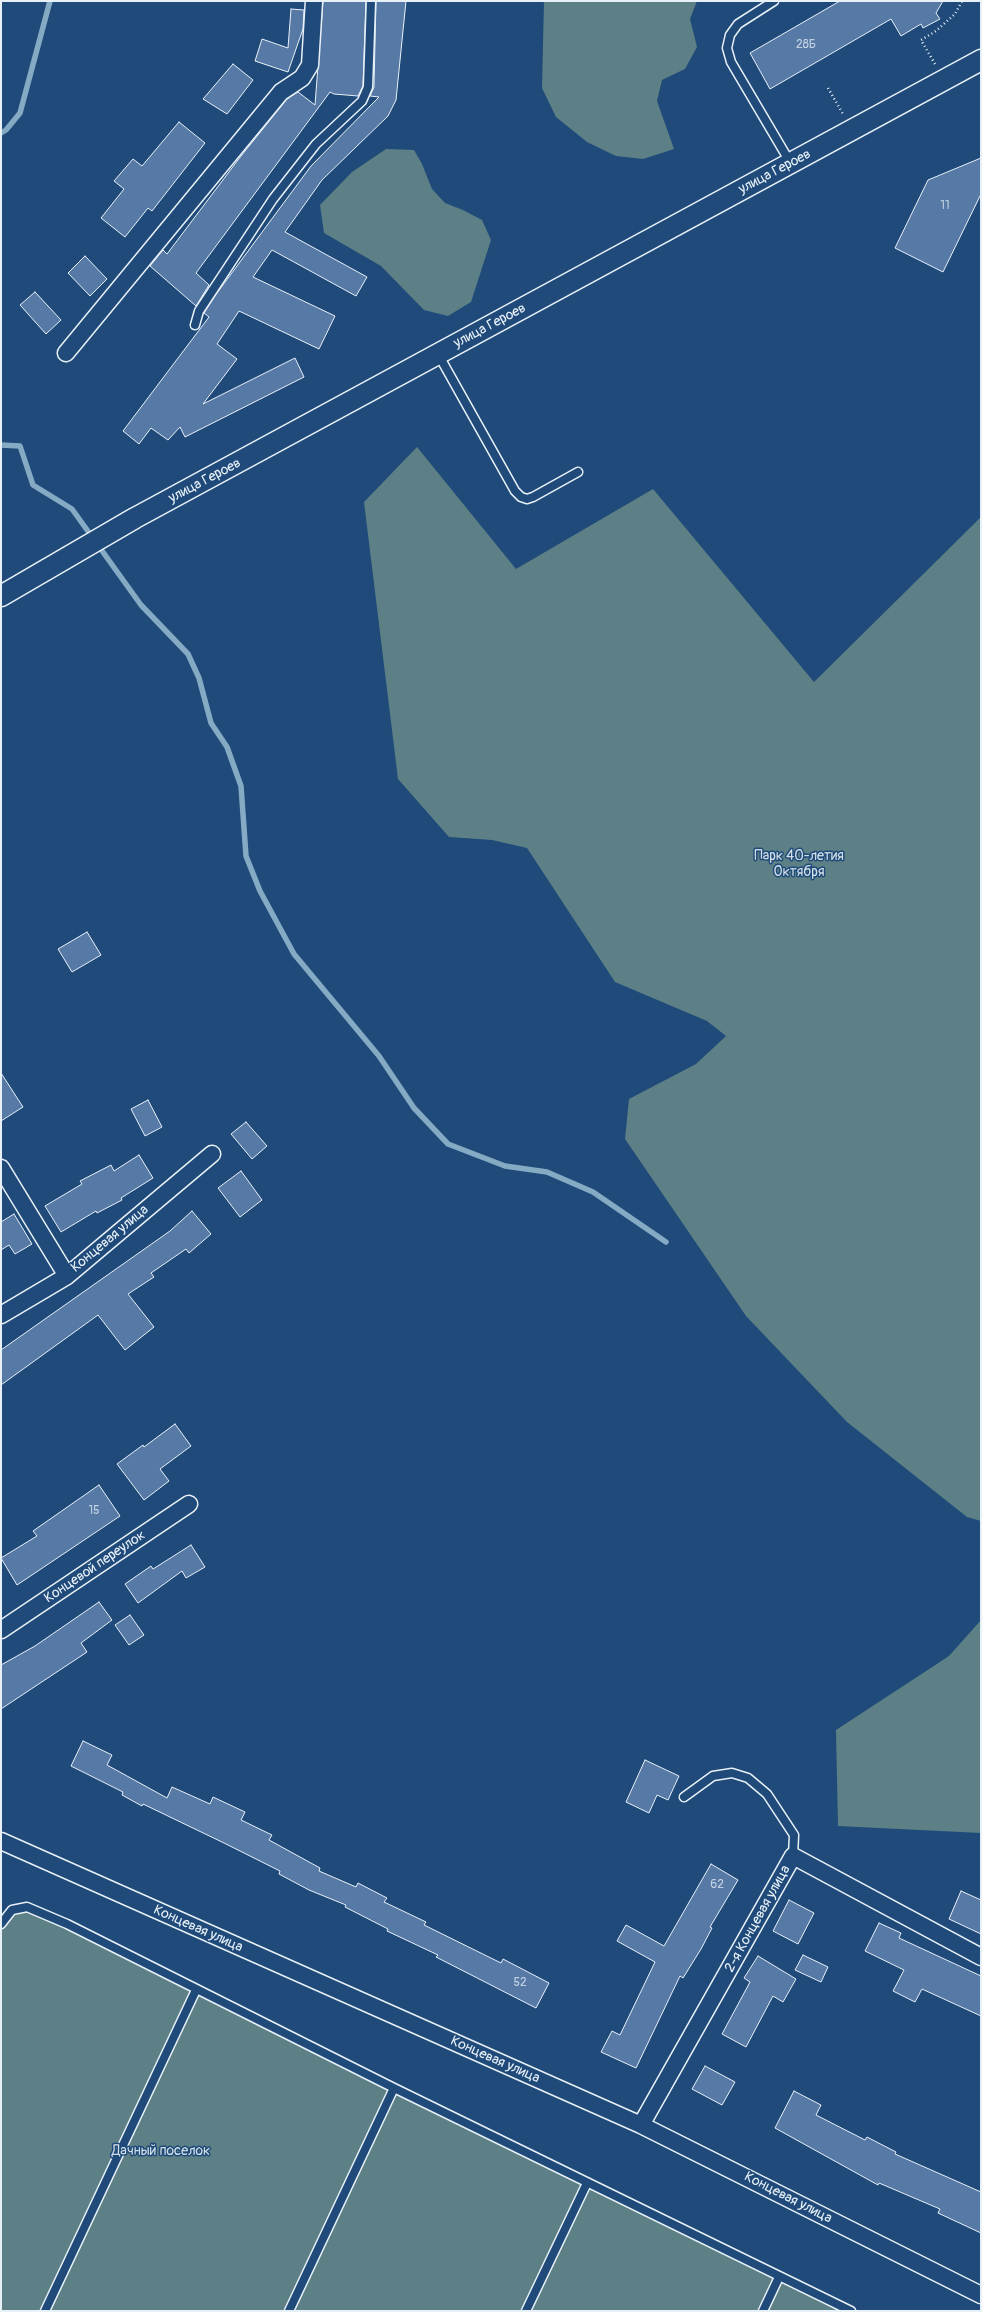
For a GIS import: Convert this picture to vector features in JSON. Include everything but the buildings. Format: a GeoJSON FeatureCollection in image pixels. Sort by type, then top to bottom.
{"type":"FeatureCollection","features":[{"type":"Feature","properties":{"kind":"street"},"geometry":{"type":"LineString","coordinates":[[66,353],[281,92],[302,78],[310,65],[314,1]]}},
{"type":"Feature","properties":{"kind":"street","name":"улица Героев"},"geometry":{"type":"LineString","coordinates":[[1,596],[136,518],[981,60]]}},
{"type":"Feature","properties":{"kind":"street","name":"Концевая улица"},"geometry":{"type":"LineString","coordinates":[[1,1315],[67,1276],[212,1154]]}},
{"type":"Feature","properties":{"kind":"street"},"geometry":{"type":"LineString","coordinates":[[1,1168],[67,1276]]}},
{"type":"Feature","properties":{"kind":"street","name":"Концевой переулок"},"geometry":{"type":"LineString","coordinates":[[1,1630],[189,1504]]}},
{"type":"Feature","properties":{"kind":"street","name":"Концевая улица"},"geometry":{"type":"LineString","coordinates":[[2,1844],[641,2125],[981,2294]]}},
{"type":"Feature","properties":{"kind":"street","name":"2-я Концевая улица"},"geometry":{"type":"LineString","coordinates":[[641,2125],[793,1856],[981,1957]]}},
{"type":"Feature","properties":{"kind":"lane"},"geometry":{"type":"LineString","coordinates":[[195,325],[199,311],[273,199],[316,144],[362,101],[368,87],[371,1]]}},
{"type":"Feature","properties":{"kind":"lane"},"geometry":{"type":"LineString","coordinates":[[774,1],[738,24],[730,35],[728,48],[731,62],[790,163]]}},
{"type":"Feature","properties":{"kind":"lane"},"geometry":{"type":"LineString","coordinates":[[438,354],[515,491],[521,497],[526,499],[534,497],[578,472]]}},
{"type":"Feature","properties":{"kind":"lane"},"geometry":{"type":"LineString","coordinates":[[684,1797],[713,1776],[732,1773],[748,1778],[767,1794],[794,1835],[793,1856]]}},
{"type":"Feature","properties":{"kind":"lane"},"geometry":{"type":"LineString","coordinates":[[1,1924],[12,1910],[27,1907],[67,1924],[394,2088],[851,2311]]}},
{"type":"Feature","properties":{"kind":"lane"},"geometry":{"type":"LineString","coordinates":[[45,2311],[196,1990]]}},
{"type":"Feature","properties":{"kind":"lane"},"geometry":{"type":"LineString","coordinates":[[289,2311],[394,2088]]}},
{"type":"Feature","properties":{"kind":"lane"},"geometry":{"type":"LineString","coordinates":[[526,2311],[587,2183]]}},
{"type":"Feature","properties":{"kind":"lane"},"geometry":{"type":"LineString","coordinates":[[763,2311],[779,2277]]}},
{"type":"Feature","properties":{"kind":"path"},"geometry":{"type":"LineString","coordinates":[[937,68],[921,40],[936,31],[955,14],[962,1]]}},
{"type":"Feature","properties":{"kind":"path"},"geometry":{"type":"LineString","coordinates":[[828,88],[844,117]]}},
{"type":"Feature","properties":{"kind":"green space"},"geometry":{"type":"Polygon","coordinates":[[[544,1],[697,1],[690,19],[697,47],[685,69],[662,80],[657,101],[674,149],[643,159],[616,156],[587,142],[556,117],[542,88],[544,1]]]}},
{"type":"Feature","properties":{"kind":"green space"},"geometry":{"type":"Polygon","coordinates":[[[386,149],[414,150],[422,164],[432,189],[445,203],[482,220],[491,240],[471,302],[448,316],[424,310],[381,266],[324,233],[320,205],[352,172],[386,149]]]}},
{"type":"Feature","properties":{"kind":"green space","name":"Парк 40-летия Октября"},"geometry":{"type":"Polygon","coordinates":[[[417,447],[516,569],[653,489],[814,682],[981,517],[981,1521],[967,1517],[847,1422],[746,1316],[625,1139],[629,1099],[696,1064],[726,1036],[707,1021],[615,982],[527,848],[492,840],[449,837],[398,779],[364,502],[417,447]]]}},
{"type":"Feature","properties":{"kind":"green space"},"geometry":{"type":"Polygon","coordinates":[[[981,1620],[981,1833],[838,1826],[836,1730],[949,1656],[981,1620]]]}},
{"type":"Feature","properties":{"kind":"green space","name":"Дачный поселок"},"geometry":{"type":"Polygon","coordinates":[[[27,1907],[851,2311],[1,2311],[1,1924],[12,1910],[27,1907]]]}},
{"type":"Feature","properties":{"kind":"waterway"},"geometry":{"type":"LineString","coordinates":[[1,133],[6,130],[20,113],[50,1]]}},
{"type":"Feature","properties":{"kind":"waterway"},"geometry":{"type":"LineString","coordinates":[[1,445],[20,446],[33,485],[72,509],[141,605],[188,654],[199,678],[211,723],[227,747],[241,786],[246,856],[260,891],[294,954],[379,1056],[414,1108],[448,1144],[505,1166],[547,1172],[593,1192],[666,1242]]}}]}
